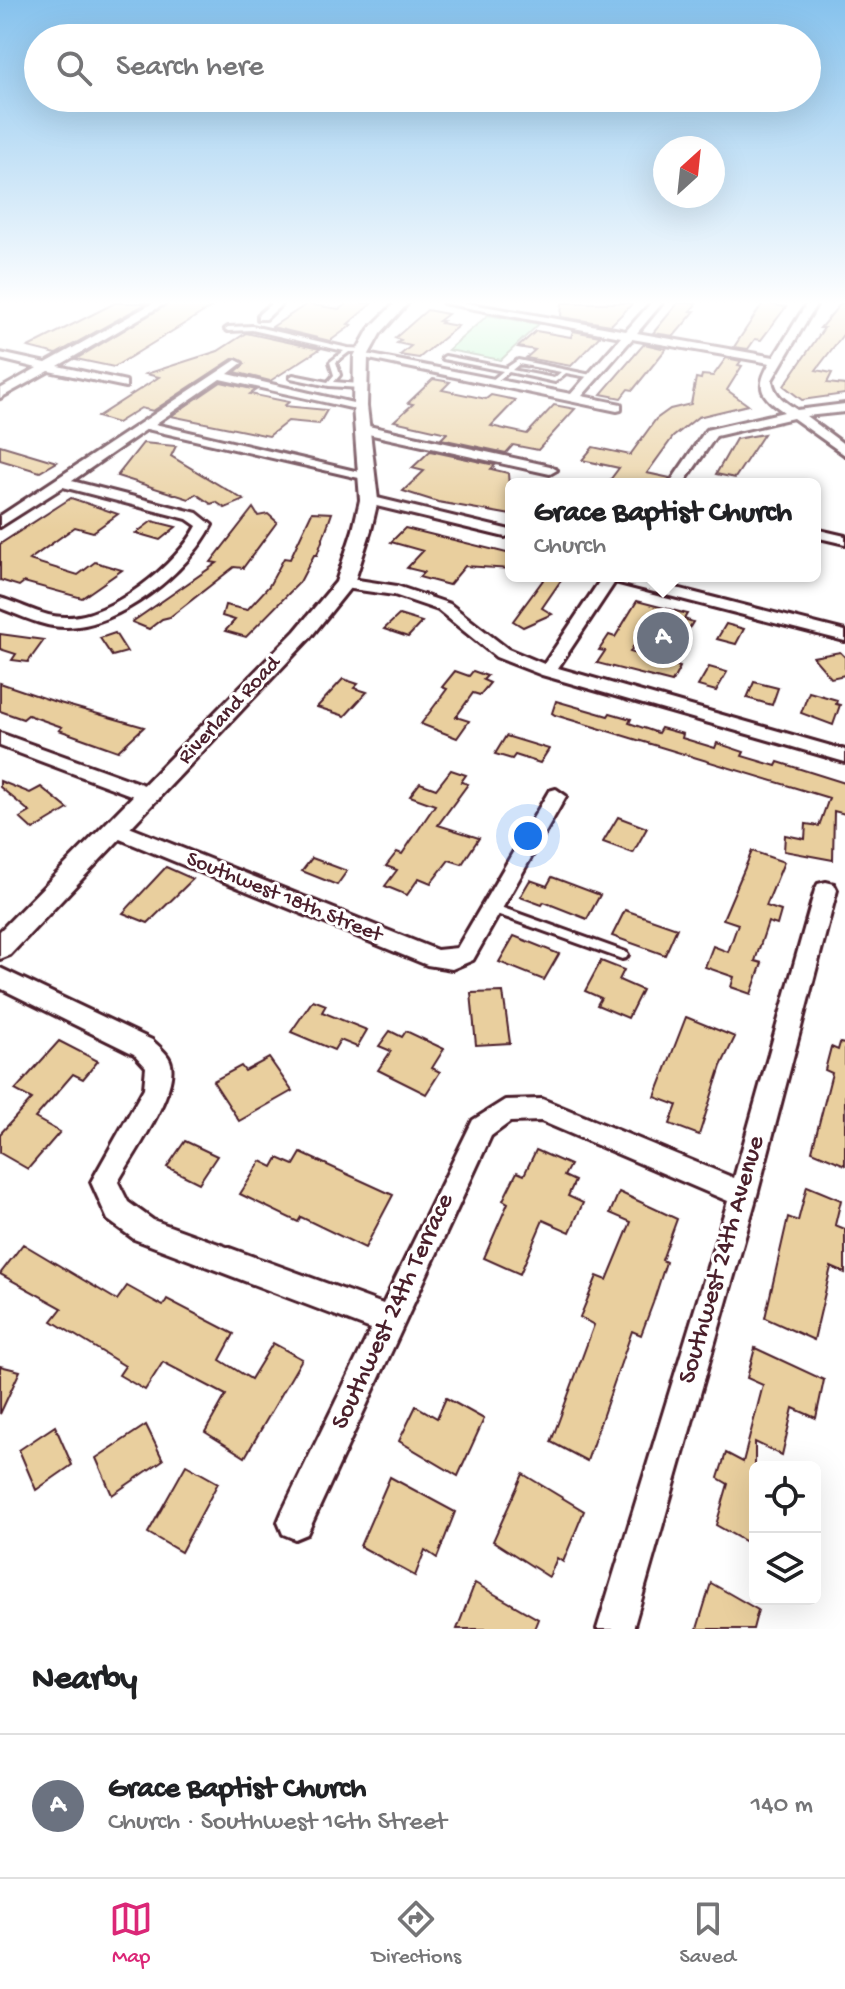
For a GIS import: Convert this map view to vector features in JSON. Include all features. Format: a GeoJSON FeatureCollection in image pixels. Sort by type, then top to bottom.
{"type":"FeatureCollection","features":[{"type":"Feature","properties":{"kind":"street"},"geometry":{"type":"LineString","coordinates":[[0,394],[27,379]]}},
{"type":"Feature","properties":{"kind":"street"},"geometry":{"type":"LineString","coordinates":[[100,379],[122,384]]}},
{"type":"Feature","properties":{"kind":"street"},"geometry":{"type":"LineString","coordinates":[[0,523],[211,379]]}},
{"type":"Feature","properties":{"kind":"street"},"geometry":{"type":"LineString","coordinates":[[236,379],[360,406]]}},
{"type":"Feature","properties":{"kind":"street","name":"Riverland Road"},"geometry":{"type":"LineString","coordinates":[[0,948],[151,795],[302,635],[345,583],[362,530],[368,489],[360,379]]}},
{"type":"Feature","properties":{"kind":"street"},"geometry":{"type":"LineString","coordinates":[[480,379],[617,407]]}},
{"type":"Feature","properties":{"kind":"street"},"geometry":{"type":"LineString","coordinates":[[574,398],[590,379]]}},
{"type":"Feature","properties":{"kind":"street"},"geometry":{"type":"LineString","coordinates":[[767,379],[766,388],[775,400],[845,451]]}},
{"type":"Feature","properties":{"kind":"street"},"geometry":{"type":"LineString","coordinates":[[680,478],[711,433],[795,414],[845,408]]}},
{"type":"Feature","properties":{"kind":"street"},"geometry":{"type":"LineString","coordinates":[[144,425],[368,489],[505,533]]}},
{"type":"Feature","properties":{"kind":"street"},"geometry":{"type":"LineString","coordinates":[[364,429],[550,470]]}},
{"type":"Feature","properties":{"kind":"street"},"geometry":{"type":"LineString","coordinates":[[0,603],[55,621],[72,622],[98,617],[167,574],[201,538],[205,525],[192,516],[61,482]]}},
{"type":"Feature","properties":{"kind":"street"},"geometry":{"type":"LineString","coordinates":[[821,534],[845,540]]}},
{"type":"Feature","properties":{"kind":"street"},"geometry":{"type":"LineString","coordinates":[[548,671],[607,582]]}},
{"type":"Feature","properties":{"kind":"street"},"geometry":{"type":"LineString","coordinates":[[634,582],[845,636]]}},
{"type":"Feature","properties":{"kind":"street"},"geometry":{"type":"LineString","coordinates":[[345,583],[397,591],[444,607],[502,653],[548,671],[845,756]]}},
{"type":"Feature","properties":{"kind":"street"},"geometry":{"type":"LineString","coordinates":[[0,739],[151,795]]}},
{"type":"Feature","properties":{"kind":"street"},"geometry":{"type":"LineString","coordinates":[[492,908],[556,796]]}},
{"type":"Feature","properties":{"kind":"street","name":"Southwest 18th Street"},"geometry":{"type":"LineString","coordinates":[[117,830],[435,959],[452,960],[465,954],[492,908]]}},
{"type":"Feature","properties":{"kind":"street","name":"Southwest 24th Avenue"},"geometry":{"type":"LineString","coordinates":[[615,1629],[743,1195],[826,890]]}},
{"type":"Feature","properties":{"kind":"street"},"geometry":{"type":"LineString","coordinates":[[0,977],[143,1047],[159,1064],[156,1090],[104,1182],[118,1211],[144,1230],[389,1321]]}},
{"type":"Feature","properties":{"kind":"street","name":"Southwest 24th Terrace"},"geometry":{"type":"LineString","coordinates":[[295,1522],[482,1128],[505,1111],[542,1110],[743,1195]]}},
{"type":"Feature","properties":{"kind":"lane"},"geometry":{"type":"LineString","coordinates":[[303,379],[360,386]]}},
{"type":"Feature","properties":{"kind":"lane"},"geometry":{"type":"LineString","coordinates":[[329,384],[333,379]]}},
{"type":"Feature","properties":{"kind":"lane"},"geometry":{"type":"LineString","coordinates":[[493,382],[496,379]]}},
{"type":"Feature","properties":{"kind":"lane"},"geometry":{"type":"LineString","coordinates":[[492,908],[622,955]]}},
{"type":"Feature","properties":{"kind":"building"},"geometry":{"type":"Polygon","coordinates":[[[156,379],[202,379],[153,411],[141,408],[117,423],[97,417],[156,379]]]}},
{"type":"Feature","properties":{"kind":"building"},"geometry":{"type":"Polygon","coordinates":[[[433,379],[450,382],[442,390],[486,399],[491,395],[516,400],[491,426],[527,434],[554,405],[575,409],[538,450],[513,445],[506,453],[441,439],[447,433],[394,421],[413,404],[408,403],[433,379]]]}},
{"type":"Feature","properties":{"kind":"building"},"geometry":{"type":"Polygon","coordinates":[[[614,379],[642,379],[621,398],[601,394],[614,379]]]}},
{"type":"Feature","properties":{"kind":"building"},"geometry":{"type":"Polygon","coordinates":[[[696,379],[734,379],[727,390],[748,405],[698,417],[673,437],[647,473],[670,478],[612,478],[619,468],[582,460],[593,447],[630,455],[656,419],[670,409],[691,404],[696,379]]]}},
{"type":"Feature","properties":{"kind":"building"},"geometry":{"type":"Polygon","coordinates":[[[789,379],[829,379],[827,383],[845,385],[845,394],[802,400],[784,386],[789,379]]]}},
{"type":"Feature","properties":{"kind":"building"},"geometry":{"type":"Polygon","coordinates":[[[221,382],[256,390],[250,394],[289,402],[284,406],[327,410],[319,424],[288,421],[269,436],[171,416],[221,382]]]}},
{"type":"Feature","properties":{"kind":"building"},"geometry":{"type":"Polygon","coordinates":[[[764,434],[735,478],[716,474],[736,439],[764,434]]]}},
{"type":"Feature","properties":{"kind":"building"},"geometry":{"type":"Polygon","coordinates":[[[143,443],[176,446],[171,456],[244,500],[225,508],[216,502],[211,504],[196,494],[189,499],[117,476],[143,443]]]}},
{"type":"Feature","properties":{"kind":"building"},"geometry":{"type":"Polygon","coordinates":[[[0,445],[57,462],[40,472],[0,460],[0,445]]]}},
{"type":"Feature","properties":{"kind":"building"},"geometry":{"type":"Polygon","coordinates":[[[430,451],[495,465],[491,469],[508,473],[508,478],[505,478],[505,514],[438,502],[403,491],[424,471],[412,468],[430,451]]]}},
{"type":"Feature","properties":{"kind":"building"},"geometry":{"type":"Polygon","coordinates":[[[71,498],[118,514],[93,532],[75,527],[29,560],[78,575],[95,562],[122,570],[82,598],[24,582],[19,586],[0,580],[0,544],[71,498]]]}},
{"type":"Feature","properties":{"kind":"building"},"geometry":{"type":"Polygon","coordinates":[[[253,508],[258,516],[268,514],[277,522],[243,568],[234,567],[170,617],[149,629],[132,622],[217,563],[211,562],[253,508]]]}},
{"type":"Feature","properties":{"kind":"building"},"geometry":{"type":"Polygon","coordinates":[[[312,512],[332,513],[317,555],[314,555],[300,582],[246,637],[225,631],[235,620],[222,616],[225,605],[247,610],[269,586],[284,558],[290,559],[312,512]]]}},
{"type":"Feature","properties":{"kind":"building"},"geometry":{"type":"Polygon","coordinates":[[[152,521],[176,527],[160,540],[136,533],[152,521]]]}},
{"type":"Feature","properties":{"kind":"building"},"geometry":{"type":"Polygon","coordinates":[[[405,528],[505,553],[505,569],[465,566],[449,585],[419,577],[424,572],[407,568],[423,551],[391,542],[405,528]]]}},
{"type":"Feature","properties":{"kind":"building"},"geometry":{"type":"Polygon","coordinates":[[[542,582],[560,582],[542,608],[552,614],[523,627],[513,621],[542,582]]]}},
{"type":"Feature","properties":{"kind":"building"},"geometry":{"type":"Polygon","coordinates":[[[637,601],[687,614],[684,619],[693,622],[685,635],[646,625],[630,652],[680,667],[672,682],[597,663],[605,651],[599,650],[609,635],[615,637],[637,601]]]}},
{"type":"Feature","properties":{"kind":"building"},"geometry":{"type":"Polygon","coordinates":[[[399,615],[422,622],[408,637],[384,629],[399,615]]]}},
{"type":"Feature","properties":{"kind":"building"},"geometry":{"type":"Polygon","coordinates":[[[726,624],[744,629],[736,644],[717,639],[726,624]]]}},
{"type":"Feature","properties":{"kind":"building"},"geometry":{"type":"Polygon","coordinates":[[[115,633],[127,652],[112,656],[100,638],[115,633]]]}},
{"type":"Feature","properties":{"kind":"building"},"geometry":{"type":"Polygon","coordinates":[[[0,634],[44,640],[28,662],[12,660],[16,654],[0,649],[0,634]]]}},
{"type":"Feature","properties":{"kind":"building"},"geometry":{"type":"Polygon","coordinates":[[[840,652],[845,657],[845,675],[831,678],[813,657],[840,652]]]}},
{"type":"Feature","properties":{"kind":"building"},"geometry":{"type":"Polygon","coordinates":[[[709,667],[727,672],[716,691],[698,686],[709,667]]]}},
{"type":"Feature","properties":{"kind":"building"},"geometry":{"type":"Polygon","coordinates":[[[455,671],[469,676],[473,671],[487,676],[483,680],[490,683],[480,695],[473,693],[456,717],[469,721],[457,738],[421,724],[447,689],[442,687],[455,671]]]}},
{"type":"Feature","properties":{"kind":"building"},"geometry":{"type":"Polygon","coordinates":[[[343,679],[358,684],[354,688],[367,692],[345,716],[317,707],[343,679]]]}},
{"type":"Feature","properties":{"kind":"building"},"geometry":{"type":"Polygon","coordinates":[[[754,682],[778,688],[772,705],[747,698],[754,682]]]}},
{"type":"Feature","properties":{"kind":"building"},"geometry":{"type":"Polygon","coordinates":[[[0,683],[144,727],[118,751],[59,730],[62,727],[28,715],[23,719],[0,711],[0,683]]]}},
{"type":"Feature","properties":{"kind":"building"},"geometry":{"type":"Polygon","coordinates":[[[809,692],[837,700],[836,704],[840,705],[833,725],[801,713],[809,692]]]}},
{"type":"Feature","properties":{"kind":"building"},"geometry":{"type":"Polygon","coordinates":[[[556,701],[608,716],[610,713],[631,719],[629,723],[658,733],[661,728],[683,734],[682,738],[715,748],[717,743],[744,752],[742,756],[776,766],[778,762],[845,783],[845,814],[834,811],[833,860],[784,851],[785,835],[805,839],[806,824],[819,826],[829,798],[555,715],[552,713],[556,701]]]}},
{"type":"Feature","properties":{"kind":"building"},"geometry":{"type":"Polygon","coordinates":[[[506,736],[549,749],[540,763],[515,755],[512,759],[495,754],[506,736]]]}},
{"type":"Feature","properties":{"kind":"building"},"geometry":{"type":"Polygon","coordinates":[[[451,770],[466,775],[461,782],[468,784],[438,825],[479,838],[462,864],[449,860],[431,883],[419,878],[407,895],[385,886],[397,870],[386,866],[397,852],[402,854],[435,805],[410,796],[420,783],[436,789],[451,770]]]}},
{"type":"Feature","properties":{"kind":"building"},"geometry":{"type":"Polygon","coordinates":[[[0,781],[30,793],[41,787],[68,809],[33,830],[20,818],[30,812],[0,787],[0,781]]]}},
{"type":"Feature","properties":{"kind":"building"},"geometry":{"type":"Polygon","coordinates":[[[618,817],[647,828],[633,853],[603,842],[618,817]]]}},
{"type":"Feature","properties":{"kind":"building"},"geometry":{"type":"Polygon","coordinates":[[[752,851],[784,862],[766,906],[781,911],[777,925],[768,922],[755,961],[762,963],[751,994],[731,987],[734,977],[705,967],[713,946],[728,952],[738,924],[723,919],[752,851]]]}},
{"type":"Feature","properties":{"kind":"building"},"geometry":{"type":"Polygon","coordinates":[[[312,858],[347,871],[337,885],[302,871],[312,858]]]}},
{"type":"Feature","properties":{"kind":"building"},"geometry":{"type":"Polygon","coordinates":[[[166,867],[193,879],[148,923],[123,913],[166,867]]]}},
{"type":"Feature","properties":{"kind":"building"},"geometry":{"type":"Polygon","coordinates":[[[552,877],[600,895],[587,919],[544,902],[542,905],[520,897],[530,880],[547,886],[552,877]]]}},
{"type":"Feature","properties":{"kind":"building"},"geometry":{"type":"Polygon","coordinates":[[[625,910],[677,928],[665,955],[612,936],[625,910]]]}},
{"type":"Feature","properties":{"kind":"building"},"geometry":{"type":"Polygon","coordinates":[[[514,936],[559,954],[544,980],[499,962],[514,936]]]}},
{"type":"Feature","properties":{"kind":"building"},"geometry":{"type":"Polygon","coordinates":[[[601,961],[624,970],[619,980],[642,990],[628,1018],[597,1005],[601,998],[585,991],[601,961]]]}},
{"type":"Feature","properties":{"kind":"building"},"geometry":{"type":"Polygon","coordinates":[[[503,992],[510,1043],[476,1045],[471,993],[503,992]]]}},
{"type":"Feature","properties":{"kind":"building"},"geometry":{"type":"Polygon","coordinates":[[[313,1000],[326,1005],[322,1012],[367,1030],[357,1047],[340,1040],[334,1050],[291,1032],[313,1000]]]}},
{"type":"Feature","properties":{"kind":"building"},"geometry":{"type":"Polygon","coordinates":[[[686,1017],[735,1037],[721,1066],[699,1135],[670,1124],[677,1105],[655,1097],[686,1017]]]}},
{"type":"Feature","properties":{"kind":"building"},"geometry":{"type":"Polygon","coordinates":[[[390,1031],[402,1037],[406,1031],[444,1049],[432,1068],[440,1072],[426,1094],[378,1070],[391,1051],[379,1046],[390,1031]]]}},
{"type":"Feature","properties":{"kind":"building"},"geometry":{"type":"Polygon","coordinates":[[[59,1041],[98,1061],[83,1079],[73,1074],[35,1118],[60,1132],[28,1169],[0,1153],[0,1134],[32,1099],[15,1090],[59,1041]]]}},
{"type":"Feature","properties":{"kind":"building"},"geometry":{"type":"Polygon","coordinates":[[[840,1043],[845,1044],[845,1165],[812,1151],[832,1073],[825,1070],[831,1047],[838,1050],[840,1043]]]}},
{"type":"Feature","properties":{"kind":"building"},"geometry":{"type":"Polygon","coordinates":[[[269,1058],[292,1091],[239,1121],[213,1081],[241,1066],[245,1071],[269,1058]]]}},
{"type":"Feature","properties":{"kind":"building"},"geometry":{"type":"Polygon","coordinates":[[[185,1141],[217,1156],[199,1183],[167,1167],[185,1141]]]}},
{"type":"Feature","properties":{"kind":"building"},"geometry":{"type":"Polygon","coordinates":[[[536,1150],[570,1165],[564,1176],[575,1181],[568,1196],[583,1203],[570,1232],[543,1220],[520,1274],[484,1258],[508,1203],[503,1200],[517,1172],[524,1175],[536,1150]]]}},
{"type":"Feature","properties":{"kind":"building"},"geometry":{"type":"Polygon","coordinates":[[[301,1153],[393,1195],[365,1248],[301,1217],[298,1222],[240,1194],[261,1161],[273,1167],[278,1158],[294,1165],[301,1153]]]}},
{"type":"Feature","properties":{"kind":"building"},"geometry":{"type":"Polygon","coordinates":[[[807,1186],[841,1200],[835,1225],[845,1229],[845,1273],[831,1267],[814,1340],[765,1318],[788,1217],[798,1221],[807,1186]]]}},
{"type":"Feature","properties":{"kind":"building"},"geometry":{"type":"Polygon","coordinates":[[[619,1192],[677,1219],[662,1260],[666,1262],[653,1303],[641,1335],[632,1331],[587,1461],[551,1442],[594,1325],[580,1317],[597,1276],[607,1280],[631,1222],[610,1213],[619,1192]]]}},
{"type":"Feature","properties":{"kind":"building"},"geometry":{"type":"Polygon","coordinates":[[[23,1244],[117,1300],[127,1286],[163,1306],[167,1299],[234,1334],[220,1360],[251,1379],[273,1343],[302,1359],[245,1457],[205,1432],[226,1395],[163,1362],[145,1390],[119,1375],[125,1366],[52,1321],[62,1308],[0,1274],[23,1244]]]}},
{"type":"Feature","properties":{"kind":"building"},"geometry":{"type":"Polygon","coordinates":[[[755,1348],[824,1380],[816,1418],[793,1408],[782,1455],[755,1442],[755,1461],[749,1461],[749,1544],[716,1525],[728,1484],[718,1478],[726,1453],[743,1462],[763,1385],[747,1378],[755,1348]]]}},
{"type":"Feature","properties":{"kind":"building"},"geometry":{"type":"Polygon","coordinates":[[[0,1366],[20,1371],[0,1414],[0,1366]]]}},
{"type":"Feature","properties":{"kind":"building"},"geometry":{"type":"Polygon","coordinates":[[[446,1398],[484,1419],[458,1476],[399,1441],[416,1406],[437,1418],[446,1398]]]}},
{"type":"Feature","properties":{"kind":"building"},"geometry":{"type":"Polygon","coordinates":[[[146,1425],[163,1460],[112,1495],[96,1458],[146,1425]]]}},
{"type":"Feature","properties":{"kind":"building"},"geometry":{"type":"Polygon","coordinates":[[[55,1426],[72,1465],[36,1490],[19,1450],[55,1426]]]}},
{"type":"Feature","properties":{"kind":"building"},"geometry":{"type":"Polygon","coordinates":[[[186,1465],[218,1483],[181,1552],[148,1533],[186,1465]]]}},
{"type":"Feature","properties":{"kind":"building"},"geometry":{"type":"Polygon","coordinates":[[[523,1474],[584,1511],[563,1562],[557,1558],[549,1577],[493,1541],[523,1474]]]}},
{"type":"Feature","properties":{"kind":"building"},"geometry":{"type":"Polygon","coordinates":[[[390,1477],[455,1512],[437,1558],[425,1550],[415,1576],[360,1546],[390,1477]]]}},
{"type":"Feature","properties":{"kind":"building"},"geometry":{"type":"Polygon","coordinates":[[[475,1583],[538,1619],[534,1629],[457,1629],[475,1583]]]}},
{"type":"Feature","properties":{"kind":"building"},"geometry":{"type":"Polygon","coordinates":[[[711,1583],[758,1610],[753,1629],[697,1629],[711,1583]]]}},
{"type":"Feature","properties":{"kind":"place","name":"Grace Baptist Church"},"geometry":{"type":"Point","coordinates":[663,638]}}]}
